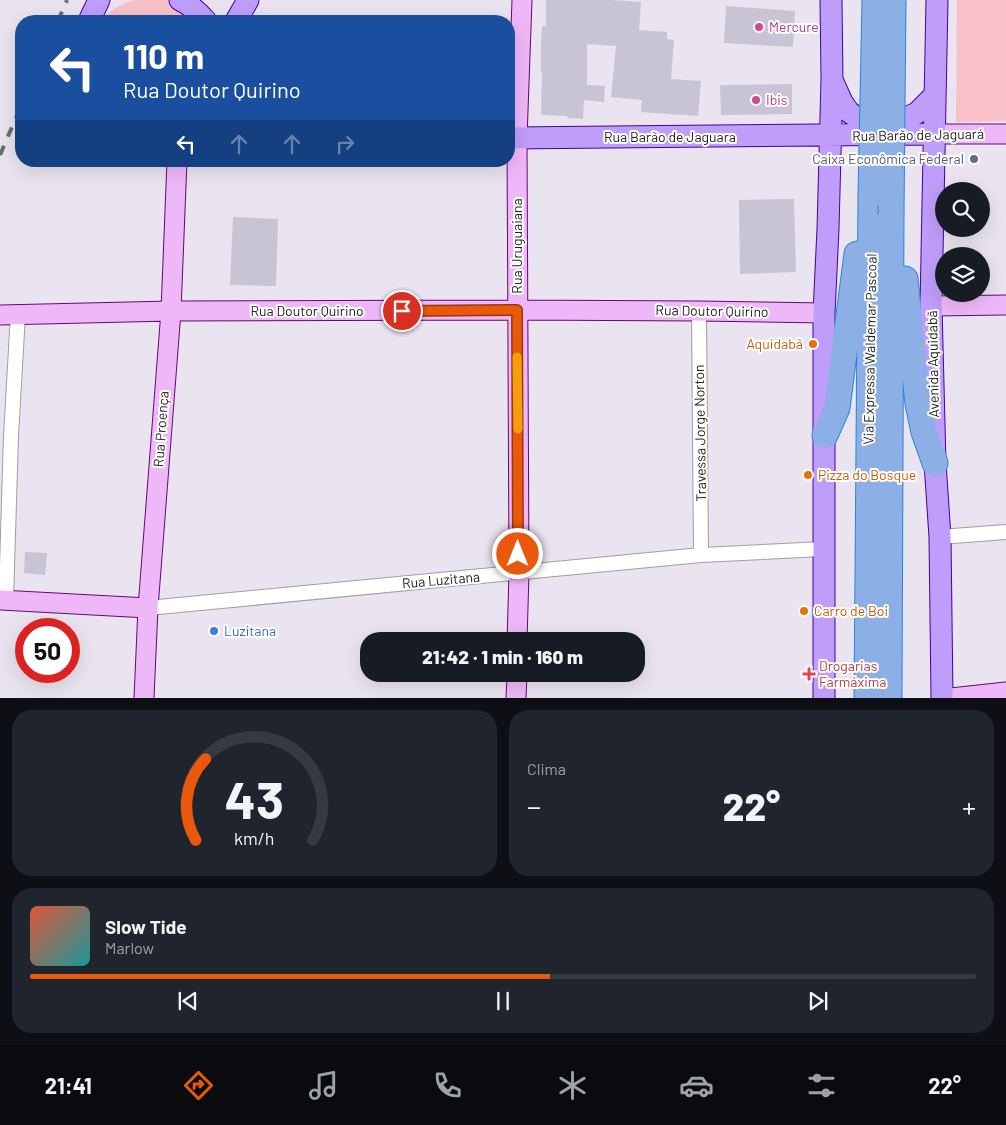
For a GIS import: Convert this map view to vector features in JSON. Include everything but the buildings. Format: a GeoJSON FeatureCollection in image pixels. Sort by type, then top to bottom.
{"type":"FeatureCollection","features":[{"type":"Feature","properties":{"kind":"highway","name":"Via Expressa Waldemar Pascoal"},"geometry":{"type":"LineString","coordinates":[[874,0],[881,214],[889,698]]}},
{"type":"Feature","properties":{"kind":"highway","name":"Via Expressa Waldemar Pascoal"},"geometry":{"type":"LineString","coordinates":[[867,698],[881,214],[893,0]]}},
{"type":"Feature","properties":{"kind":"highway"},"geometry":{"type":"LineString","coordinates":[[825,435],[837,408],[861,228],[881,214],[903,264],[918,404],[924,432],[935,463]]}},
{"type":"Feature","properties":{"kind":"main road"},"geometry":{"type":"LineString","coordinates":[[93,15],[99,0]]}},
{"type":"Feature","properties":{"kind":"main road"},"geometry":{"type":"LineString","coordinates":[[180,0],[201,15]]}},
{"type":"Feature","properties":{"kind":"main road"},"geometry":{"type":"LineString","coordinates":[[239,15],[248,0]]}},
{"type":"Feature","properties":{"kind":"main road","name":"Rua Uruguaiana"},"geometry":{"type":"LineString","coordinates":[[515,107],[522,0]]}},
{"type":"Feature","properties":{"kind":"main road"},"geometry":{"type":"LineString","coordinates":[[824,698],[824,313],[832,79],[831,0]]}},
{"type":"Feature","properties":{"kind":"main road","name":"Avenida Aquidabã"},"geometry":{"type":"LineString","coordinates":[[934,6],[935,95],[931,306],[935,463],[940,537],[942,698]]}},
{"type":"Feature","properties":{"kind":"main road"},"geometry":{"type":"LineString","coordinates":[[832,79],[842,102],[849,112],[860,119],[898,122],[916,113],[935,95]]}},
{"type":"Feature","properties":{"kind":"main road","name":"Rua Barão de Jaguará"},"geometry":{"type":"LineString","coordinates":[[830,136],[1006,134]]}},
{"type":"Feature","properties":{"kind":"main road","name":"Rua Barão de Jaguara"},"geometry":{"type":"LineString","coordinates":[[515,138],[830,136]]}},
{"type":"Feature","properties":{"kind":"main road","name":"Rua Proença"},"geometry":{"type":"LineString","coordinates":[[144,698],[148,608],[170,311],[177,167]]}},
{"type":"Feature","properties":{"kind":"main road","name":"Rua Uruguaiana"},"geometry":{"type":"LineString","coordinates":[[514,167],[517,310],[517,632]]}},
{"type":"Feature","properties":{"kind":"main road"},"geometry":{"type":"LineString","coordinates":[[931,306],[1006,305]]}},
{"type":"Feature","properties":{"kind":"main road","name":"Rua Doutor Quirino"},"geometry":{"type":"LineString","coordinates":[[9,315],[170,311],[517,310],[824,313]]}},
{"type":"Feature","properties":{"kind":"main road"},"geometry":{"type":"LineString","coordinates":[[3,600],[148,608]]}},
{"type":"Feature","properties":{"kind":"main road"},"geometry":{"type":"LineString","coordinates":[[516,698],[517,682]]}},
{"type":"Feature","properties":{"kind":"main road"},"geometry":{"type":"LineString","coordinates":[[951,698],[1006,692]]}},
{"type":"Feature","properties":{"kind":"street","name":"Travessa Jorge Norton"},"geometry":{"type":"LineString","coordinates":[[699,311],[701,555]]}},
{"type":"Feature","properties":{"kind":"street"},"geometry":{"type":"LineString","coordinates":[[3,600],[11,436],[9,315]]}},
{"type":"Feature","properties":{"kind":"street"},"geometry":{"type":"LineString","coordinates":[[940,537],[1006,532]]}},
{"type":"Feature","properties":{"kind":"street","name":"Rua Luzitana"},"geometry":{"type":"LineString","coordinates":[[148,608],[701,555],[823,549]]}},
{"type":"Feature","properties":{"kind":"shaded area"},"geometry":{"type":"Polygon","coordinates":[[[136,0],[168,0],[186,9],[192,15],[107,15],[126,3],[136,0]]]}},
{"type":"Feature","properties":{"kind":"shaded area"},"geometry":{"type":"Polygon","coordinates":[[[957,0],[1006,0],[1006,121],[956,122],[957,0]]]}},
{"type":"Feature","properties":{"kind":"railway"},"geometry":{"type":"LineString","coordinates":[[61,15],[67,0]]}},
{"type":"Feature","properties":{"kind":"railway"},"geometry":{"type":"LineString","coordinates":[[0,155],[15,120]]}},
{"type":"Feature","properties":{"kind":"slow traffic"},"geometry":{"type":"LineString","coordinates":[[517,357],[518,429]]}},
{"type":"Feature","properties":{"kind":"place","name":"Mercure"},"geometry":{"type":"Point","coordinates":[759,27]}},
{"type":"Feature","properties":{"kind":"place","name":"Ibis"},"geometry":{"type":"Point","coordinates":[756,100]}},
{"type":"Feature","properties":{"kind":"place","name":"Caixa Econômica Federal"},"geometry":{"type":"Point","coordinates":[974,159]}},
{"type":"Feature","properties":{"kind":"place","name":"Aquidabã"},"geometry":{"type":"Point","coordinates":[813,344]}},
{"type":"Feature","properties":{"kind":"place","name":"Pizza do Bosque"},"geometry":{"type":"Point","coordinates":[808,475]}},
{"type":"Feature","properties":{"kind":"place","name":"Carro de Boi"},"geometry":{"type":"Point","coordinates":[804,611]}},
{"type":"Feature","properties":{"kind":"place","name":"Luzitana"},"geometry":{"type":"Point","coordinates":[214,631]}},
{"type":"Feature","properties":{"kind":"place","name":"Drogarias Farmáxima"},"geometry":{"type":"Point","coordinates":[809,674]}},
{"type":"Feature","properties":{"kind":"route"},"geometry":{"type":"LineString","coordinates":[[402,311],[517,310],[518,554]]}}]}
